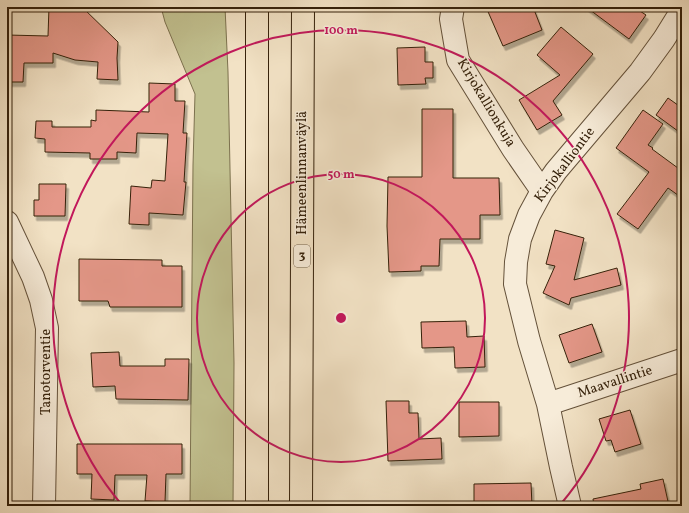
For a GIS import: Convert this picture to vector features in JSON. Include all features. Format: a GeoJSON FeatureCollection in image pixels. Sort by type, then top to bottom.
{"type":"FeatureCollection","features":[{"type":"Feature","properties":{"kind":"highway"},"geometry":{"type":"LineString","coordinates":[[257,7],[257,506]]}},
{"type":"Feature","properties":{"kind":"highway","name":"Hämeenlinnanväylä"},"geometry":{"type":"LineString","coordinates":[[301,506],[303,7]]}},
{"type":"Feature","properties":{"kind":"street","name":"Kirjokallionkuja"},"geometry":{"type":"LineString","coordinates":[[453,7],[451,19],[458,60],[542,191]]}},
{"type":"Feature","properties":{"kind":"street","name":"Kirjokalliontie"},"geometry":{"type":"LineString","coordinates":[[570,506],[548,404],[529,341],[515,284],[516,262],[520,239],[529,215],[542,191],[565,161],[640,72],[664,39],[682,10]]}},
{"type":"Feature","properties":{"kind":"street","name":"Tanotorventie"},"geometry":{"type":"LineString","coordinates":[[7,222],[34,277],[42,300],[47,328],[44,506]]}},
{"type":"Feature","properties":{"kind":"street","name":"Maavallintie"},"geometry":{"type":"LineString","coordinates":[[548,404],[682,360]]}},
{"type":"Feature","properties":{"kind":"shaded area"},"geometry":{"type":"Polygon","coordinates":[[[161,7],[225,7],[228,72],[234,363],[233,506],[190,506],[195,94],[165,22],[161,7]]]}},
{"type":"Feature","properties":{"kind":"building"},"geometry":{"type":"Polygon","coordinates":[[[49,7],[82,7],[118,42],[118,80],[97,79],[98,62],[75,60],[53,53],[53,63],[24,63],[23,82],[8,82],[9,63],[7,63],[7,35],[48,36],[49,7]]]}},
{"type":"Feature","properties":{"kind":"building"},"geometry":{"type":"Polygon","coordinates":[[[486,7],[533,7],[542,30],[503,46],[486,7]]]}},
{"type":"Feature","properties":{"kind":"building"},"geometry":{"type":"Polygon","coordinates":[[[586,7],[634,7],[646,15],[629,39],[586,7]]]}},
{"type":"Feature","properties":{"kind":"building"},"geometry":{"type":"Polygon","coordinates":[[[561,27],[593,54],[553,101],[562,115],[537,130],[519,100],[560,75],[537,55],[561,27]]]}},
{"type":"Feature","properties":{"kind":"building"},"geometry":{"type":"Polygon","coordinates":[[[425,47],[425,62],[433,62],[433,78],[425,78],[426,84],[398,85],[397,48],[425,47]]]}},
{"type":"Feature","properties":{"kind":"building"},"geometry":{"type":"Polygon","coordinates":[[[149,83],[175,84],[175,101],[185,101],[183,133],[187,133],[184,182],[186,182],[183,215],[149,213],[149,225],[129,224],[131,186],[151,188],[152,180],[165,181],[168,134],[137,133],[136,153],[117,152],[117,159],[90,159],[90,153],[45,152],[45,139],[35,138],[36,121],[52,121],[52,127],[91,127],[91,120],[96,121],[96,110],[149,112],[149,83]]]}},
{"type":"Feature","properties":{"kind":"building"},"geometry":{"type":"Polygon","coordinates":[[[668,98],[682,108],[682,134],[656,115],[668,98]]]}},
{"type":"Feature","properties":{"kind":"building"},"geometry":{"type":"Polygon","coordinates":[[[422,109],[453,109],[453,178],[499,178],[500,215],[480,215],[480,239],[440,239],[439,266],[421,266],[421,271],[389,272],[387,226],[388,177],[422,177],[422,109]]]}},
{"type":"Feature","properties":{"kind":"building"},"geometry":{"type":"Polygon","coordinates":[[[643,110],[663,124],[648,145],[682,171],[682,198],[668,188],[638,229],[617,214],[649,172],[616,148],[643,110]]]}},
{"type":"Feature","properties":{"kind":"building"},"geometry":{"type":"Polygon","coordinates":[[[39,184],[66,184],[65,216],[34,216],[34,200],[39,200],[39,184]]]}},
{"type":"Feature","properties":{"kind":"building"},"geometry":{"type":"Polygon","coordinates":[[[555,230],[584,238],[574,280],[617,268],[621,285],[571,298],[569,305],[543,293],[555,266],[546,264],[555,230]]]}},
{"type":"Feature","properties":{"kind":"building"},"geometry":{"type":"Polygon","coordinates":[[[79,259],[162,260],[162,266],[182,266],[182,307],[110,307],[108,301],[79,301],[79,259]]]}},
{"type":"Feature","properties":{"kind":"building"},"geometry":{"type":"Polygon","coordinates":[[[466,321],[467,337],[484,336],[485,367],[455,368],[454,347],[422,348],[421,322],[466,321]]]}},
{"type":"Feature","properties":{"kind":"building"},"geometry":{"type":"Polygon","coordinates":[[[592,324],[602,352],[569,363],[559,335],[592,324]]]}},
{"type":"Feature","properties":{"kind":"building"},"geometry":{"type":"Polygon","coordinates":[[[119,352],[120,366],[165,366],[165,359],[189,359],[188,400],[116,399],[115,386],[93,387],[91,353],[119,352]]]}},
{"type":"Feature","properties":{"kind":"building"},"geometry":{"type":"Polygon","coordinates":[[[386,401],[409,401],[409,413],[418,413],[419,439],[441,438],[442,459],[388,461],[386,401]]]}},
{"type":"Feature","properties":{"kind":"building"},"geometry":{"type":"Polygon","coordinates":[[[459,402],[499,402],[499,436],[459,437],[459,402]]]}},
{"type":"Feature","properties":{"kind":"building"},"geometry":{"type":"Polygon","coordinates":[[[630,410],[641,444],[615,452],[611,440],[606,441],[599,419],[630,410]]]}},
{"type":"Feature","properties":{"kind":"building"},"geometry":{"type":"Polygon","coordinates":[[[77,444],[182,444],[182,474],[166,474],[165,502],[145,501],[147,475],[115,475],[114,500],[91,499],[92,474],[77,474],[77,444]]]}},
{"type":"Feature","properties":{"kind":"building"},"geometry":{"type":"Polygon","coordinates":[[[663,479],[669,506],[594,506],[593,499],[641,489],[640,484],[663,479]]]}},
{"type":"Feature","properties":{"kind":"building"},"geometry":{"type":"Polygon","coordinates":[[[531,483],[532,506],[474,506],[474,484],[531,483]]]}}]}
